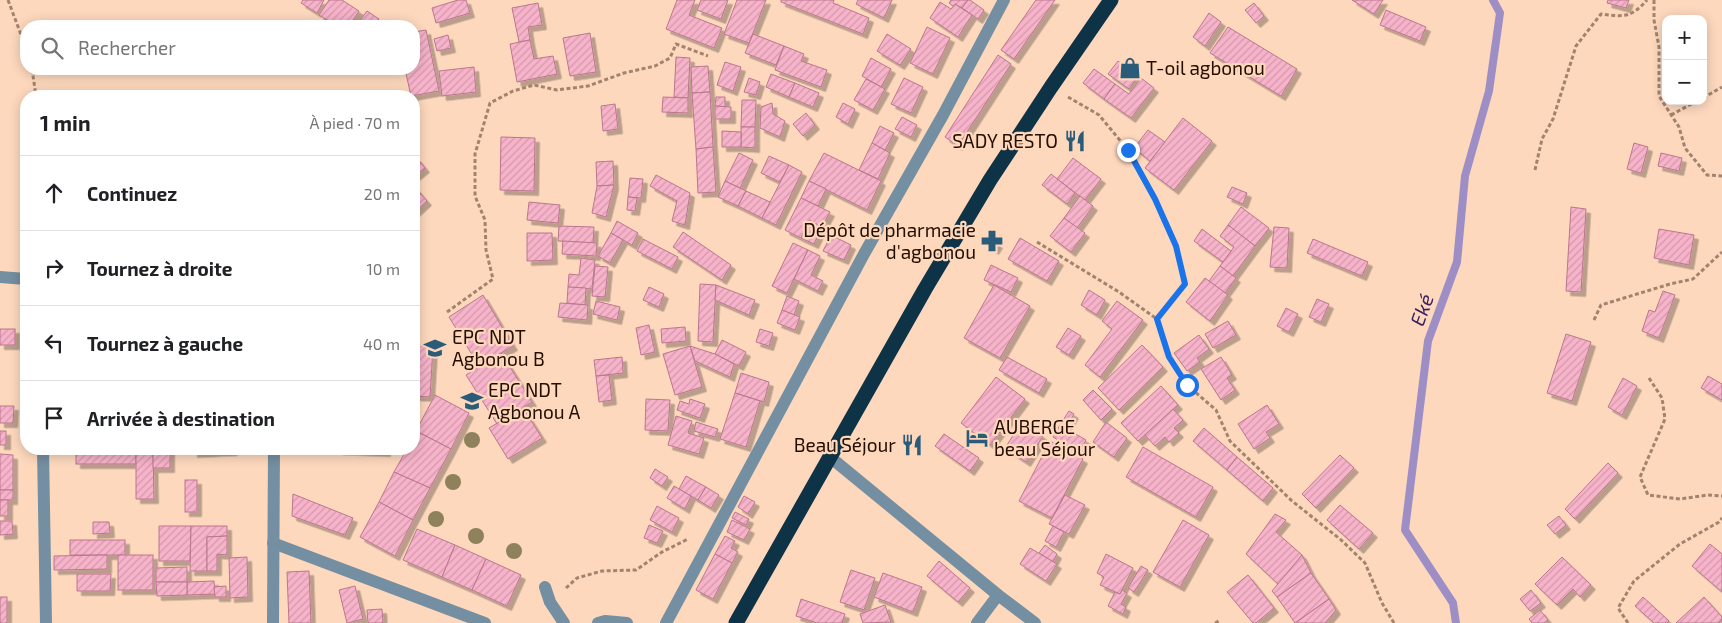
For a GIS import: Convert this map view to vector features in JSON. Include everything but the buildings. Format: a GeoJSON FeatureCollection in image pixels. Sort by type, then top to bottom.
{"type":"FeatureCollection","features":[{"type":"Feature","properties":{"kind":"highway"},"geometry":{"type":"LineString","coordinates":[[736,621],[935,272],[990,180],[1111,0]]}},
{"type":"Feature","properties":{"kind":"street"},"geometry":{"type":"LineString","coordinates":[[666,623],[864,254],[947,107],[1004,0]]}},
{"type":"Feature","properties":{"kind":"street"},"geometry":{"type":"LineString","coordinates":[[0,277],[20,279]]}},
{"type":"Feature","properties":{"kind":"street"},"geometry":{"type":"LineString","coordinates":[[43,455],[46,623]]}},
{"type":"Feature","properties":{"kind":"street"},"geometry":{"type":"LineString","coordinates":[[273,623],[274,455]]}},
{"type":"Feature","properties":{"kind":"street"},"geometry":{"type":"LineString","coordinates":[[830,457],[998,595],[1035,623]]}},
{"type":"Feature","properties":{"kind":"street"},"geometry":{"type":"LineString","coordinates":[[273,543],[485,623]]}},
{"type":"Feature","properties":{"kind":"street"},"geometry":{"type":"LineString","coordinates":[[545,587],[550,602],[564,623]]}},
{"type":"Feature","properties":{"kind":"street"},"geometry":{"type":"LineString","coordinates":[[977,623],[998,595]]}},
{"type":"Feature","properties":{"kind":"street"},"geometry":{"type":"LineString","coordinates":[[598,623],[605,621],[626,623]]}},
{"type":"Feature","properties":{"kind":"path"},"geometry":{"type":"LineString","coordinates":[[8,0],[20,32]]}},
{"type":"Feature","properties":{"kind":"path"},"geometry":{"type":"LineString","coordinates":[[1535,170],[1542,139],[1553,119],[1576,46],[1601,14],[1620,17],[1637,12],[1647,0]]}},
{"type":"Feature","properties":{"kind":"path"},"geometry":{"type":"LineString","coordinates":[[1654,0],[1654,20],[1659,46],[1659,96],[1679,127],[1685,148],[1707,175],[1722,176]]}},
{"type":"Feature","properties":{"kind":"path"},"geometry":{"type":"LineString","coordinates":[[447,312],[493,279],[486,250],[486,220],[475,196],[475,154],[490,103],[514,91],[534,85],[558,90],[588,86],[624,73],[655,66],[670,58],[676,44],[708,56]]}},
{"type":"Feature","properties":{"kind":"path"},"geometry":{"type":"LineString","coordinates":[[33,75],[35,90]]}},
{"type":"Feature","properties":{"kind":"path"},"geometry":{"type":"LineString","coordinates":[[1051,87],[1099,115],[1128,150],[1162,215],[1176,246],[1185,284],[1157,319]]}},
{"type":"Feature","properties":{"kind":"path"},"geometry":{"type":"LineString","coordinates":[[1707,96],[1722,87]]}},
{"type":"Feature","properties":{"kind":"path"},"geometry":{"type":"LineString","coordinates":[[1671,115],[1690,105]]}},
{"type":"Feature","properties":{"kind":"path"},"geometry":{"type":"LineString","coordinates":[[1037,242],[1119,292],[1157,319],[1169,357],[1187,385],[1216,410],[1230,441],[1292,501],[1340,539],[1365,563],[1382,603],[1394,623]]}},
{"type":"Feature","properties":{"kind":"path"},"geometry":{"type":"LineString","coordinates":[[1594,320],[1601,305],[1693,279],[1722,252]]}},
{"type":"Feature","properties":{"kind":"path"},"geometry":{"type":"LineString","coordinates":[[1649,378],[1662,398],[1665,419],[1640,477],[1648,495],[1680,499],[1708,495],[1722,496]]}},
{"type":"Feature","properties":{"kind":"path"},"geometry":{"type":"LineString","coordinates":[[1628,623],[1618,608],[1634,581],[1680,544],[1719,522],[1722,518]]}},
{"type":"Feature","properties":{"kind":"path"},"geometry":{"type":"LineString","coordinates":[[550,602],[577,578],[602,571],[636,570],[662,552],[689,539],[715,532]]}},
{"type":"Feature","properties":{"kind":"waterway","name":"Eké"},"geometry":{"type":"LineString","coordinates":[[1456,623],[1453,603],[1405,530],[1428,341],[1457,262],[1465,176],[1489,91],[1500,13],[1493,0]]}},
{"type":"Feature","properties":{"kind":"place","name":"T-oil agbonou"},"geometry":{"type":"Point","coordinates":[1130,68]}},
{"type":"Feature","properties":{"kind":"place","name":"SADY RESTO"},"geometry":{"type":"Point","coordinates":[1075,141]}},
{"type":"Feature","properties":{"kind":"place","name":"Dépôt de pharmacie d'agbonou"},"geometry":{"type":"Point","coordinates":[992,241]}},
{"type":"Feature","properties":{"kind":"place","name":"EPC NDT Agbonou B"},"geometry":{"type":"Point","coordinates":[435,348]}},
{"type":"Feature","properties":{"kind":"place","name":"EPC NDT Agbonou A"},"geometry":{"type":"Point","coordinates":[472,401]}},
{"type":"Feature","properties":{"kind":"place","name":"AUBERGE beau Séjour"},"geometry":{"type":"Point","coordinates":[977,438]}},
{"type":"Feature","properties":{"kind":"place","name":"Beau Séjour"},"geometry":{"type":"Point","coordinates":[912,445]}},
{"type":"Feature","properties":{"kind":"route"},"geometry":{"type":"LineString","coordinates":[[1128,150],[1155,199],[1176,246],[1185,284],[1157,319],[1169,357],[1187,385]]}}]}
